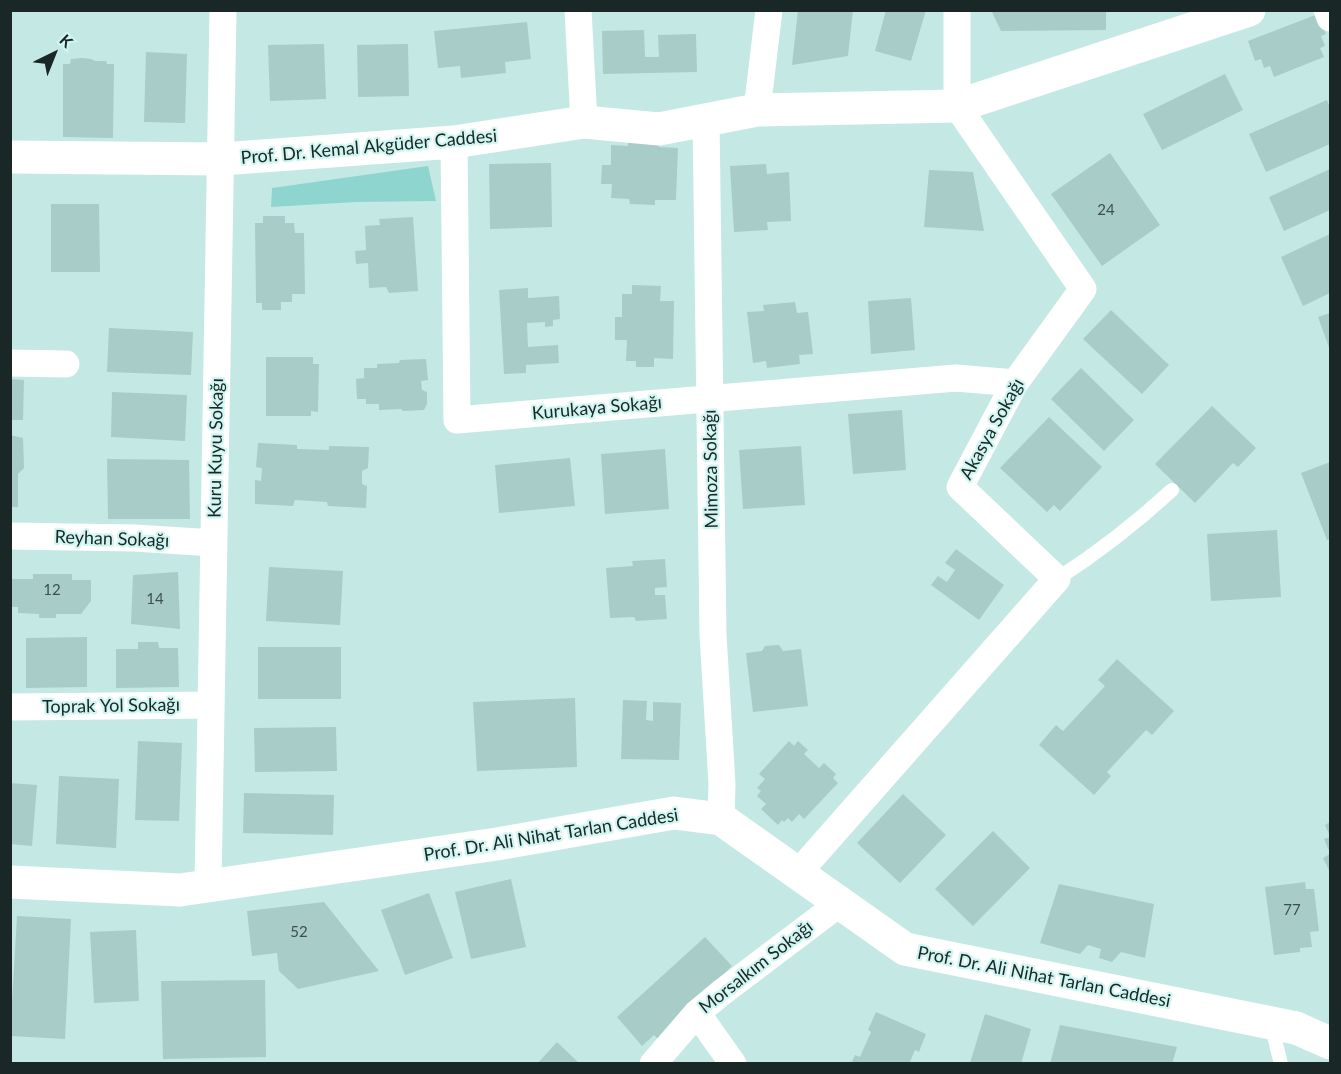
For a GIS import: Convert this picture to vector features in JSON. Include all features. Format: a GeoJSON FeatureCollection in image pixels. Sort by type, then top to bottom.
{"type":"FeatureCollection","features":[{"type":"Feature","properties":{"kind":"main road","name":"Prof. Dr. Kemal Akgüder Caddesi"},"geometry":{"type":"LineString","coordinates":[[10,157],[221,159],[454,142],[584,122],[659,129],[757,110],[957,106],[1249,10]]}},
{"type":"Feature","properties":{"kind":"main road","name":"Prof. Dr. Ali Nihat Tarlan Caddesi"},"geometry":{"type":"LineString","coordinates":[[10,882],[180,890],[497,844],[674,813],[721,819],[905,949],[1283,1025]]}},
{"type":"Feature","properties":{"kind":"main road"},"geometry":{"type":"LineString","coordinates":[[1283,1025],[1330,1029]]}},
{"type":"Feature","properties":{"kind":"main road"},"geometry":{"type":"LineString","coordinates":[[1283,1025],[1330,1043]]}},
{"type":"Feature","properties":{"kind":"street","name":"Kuru Kuyu Sokağı"},"geometry":{"type":"LineString","coordinates":[[208,886],[223,10]]}},
{"type":"Feature","properties":{"kind":"street"},"geometry":{"type":"LineString","coordinates":[[578,10],[584,122]]}},
{"type":"Feature","properties":{"kind":"street"},"geometry":{"type":"LineString","coordinates":[[757,110],[770,10]]}},
{"type":"Feature","properties":{"kind":"street"},"geometry":{"type":"LineString","coordinates":[[957,10],[957,106]]}},
{"type":"Feature","properties":{"kind":"street"},"geometry":{"type":"LineString","coordinates":[[1328,10],[1330,18]]}},
{"type":"Feature","properties":{"kind":"street","name":"Akasya Sokağı"},"geometry":{"type":"LineString","coordinates":[[957,106],[1083,289],[1015,383],[960,487],[1057,579]]}},
{"type":"Feature","properties":{"kind":"street","name":"Mimoza Sokağı"},"geometry":{"type":"LineString","coordinates":[[706,119],[713,635],[722,784],[721,819]]}},
{"type":"Feature","properties":{"kind":"street","name":"Kurukaya Sokağı"},"geometry":{"type":"LineString","coordinates":[[454,142],[457,420],[956,378],[1015,383]]}},
{"type":"Feature","properties":{"kind":"street"},"geometry":{"type":"LineString","coordinates":[[10,363],[66,364]]}},
{"type":"Feature","properties":{"kind":"street","name":"Reyhan Sokağı"},"geometry":{"type":"LineString","coordinates":[[10,536],[135,538],[214,543]]}},
{"type":"Feature","properties":{"kind":"street"},"geometry":{"type":"LineString","coordinates":[[798,873],[1057,579]]}},
{"type":"Feature","properties":{"kind":"street","name":"Toprak Yol Sokağı"},"geometry":{"type":"LineString","coordinates":[[10,706],[212,705]]}},
{"type":"Feature","properties":{"kind":"street","name":"Morsalkım Sokağı"},"geometry":{"type":"LineString","coordinates":[[653,1064],[697,1013],[840,903]]}},
{"type":"Feature","properties":{"kind":"street"},"geometry":{"type":"LineString","coordinates":[[697,1013],[733,1064]]}},
{"type":"Feature","properties":{"kind":"lane"},"geometry":{"type":"LineString","coordinates":[[1057,579],[1106,546],[1172,490]]}},
{"type":"Feature","properties":{"kind":"lane"},"geometry":{"type":"LineString","coordinates":[[1281,1064],[1283,1025]]}},
{"type":"Feature","properties":{"kind":"shaded area"},"geometry":{"type":"Polygon","coordinates":[[[428,166],[436,201],[356,202],[271,207],[272,188],[428,166]]]}},
{"type":"Feature","properties":{"kind":"building"},"geometry":{"type":"Polygon","coordinates":[[[798,10],[853,10],[848,56],[792,65],[798,10]]]}},
{"type":"Feature","properties":{"kind":"building"},"geometry":{"type":"Polygon","coordinates":[[[886,10],[926,10],[911,61],[875,51],[886,10]]]}},
{"type":"Feature","properties":{"kind":"building"},"geometry":{"type":"Polygon","coordinates":[[[991,10],[1106,10],[1106,30],[1001,31],[991,10]]]}},
{"type":"Feature","properties":{"kind":"building"},"geometry":{"type":"Polygon","coordinates":[[[1318,14],[1326,34],[1321,36],[1325,46],[1320,48],[1324,57],[1274,77],[1270,66],[1264,68],[1261,59],[1255,61],[1248,41],[1318,14]]]}},
{"type":"Feature","properties":{"kind":"building"},"geometry":{"type":"Polygon","coordinates":[[[527,22],[531,59],[505,62],[506,73],[461,78],[460,66],[438,68],[434,31],[527,22]]]}},
{"type":"Feature","properties":{"kind":"building"},"geometry":{"type":"Polygon","coordinates":[[[644,30],[645,57],[659,57],[658,35],[696,34],[697,72],[603,74],[602,31],[644,30]]]}},
{"type":"Feature","properties":{"kind":"building"},"geometry":{"type":"Polygon","coordinates":[[[324,44],[326,99],[270,101],[268,45],[324,44]]]}},
{"type":"Feature","properties":{"kind":"building"},"geometry":{"type":"Polygon","coordinates":[[[408,44],[409,96],[358,97],[357,45],[408,44]]]}},
{"type":"Feature","properties":{"kind":"building"},"geometry":{"type":"Polygon","coordinates":[[[146,52],[187,54],[185,123],[144,122],[146,52]]]}},
{"type":"Feature","properties":{"kind":"building"},"geometry":{"type":"Polygon","coordinates":[[[82,58],[114,64],[113,138],[63,137],[63,64],[70,64],[71,59],[82,58]]]}},
{"type":"Feature","properties":{"kind":"building"},"geometry":{"type":"Polygon","coordinates":[[[1225,74],[1243,110],[1162,150],[1143,114],[1225,74]]]}},
{"type":"Feature","properties":{"kind":"building"},"geometry":{"type":"Polygon","coordinates":[[[1327,100],[1330,108],[1330,144],[1266,172],[1249,134],[1327,100]]]}},
{"type":"Feature","properties":{"kind":"building"},"geometry":{"type":"Polygon","coordinates":[[[628,139],[660,140],[659,147],[678,148],[676,200],[655,200],[655,205],[630,204],[629,199],[611,198],[612,184],[601,184],[602,165],[611,165],[611,145],[628,146],[628,139]]]}},
{"type":"Feature","properties":{"kind":"building"},"geometry":{"type":"Polygon","coordinates":[[[1110,153],[1160,225],[1102,266],[1051,194],[1110,153]]]}},
{"type":"Feature","properties":{"kind":"building"},"geometry":{"type":"Polygon","coordinates":[[[551,163],[552,227],[490,229],[489,164],[551,163]]]}},
{"type":"Feature","properties":{"kind":"building"},"geometry":{"type":"Polygon","coordinates":[[[766,164],[767,174],[789,172],[791,221],[767,222],[768,230],[734,232],[730,166],[766,164]]]}},
{"type":"Feature","properties":{"kind":"building"},"geometry":{"type":"Polygon","coordinates":[[[1330,169],[1330,210],[1284,231],[1269,197],[1330,169]]]}},
{"type":"Feature","properties":{"kind":"building"},"geometry":{"type":"Polygon","coordinates":[[[929,170],[973,172],[984,231],[924,227],[929,170]]]}},
{"type":"Feature","properties":{"kind":"building"},"geometry":{"type":"Polygon","coordinates":[[[51,204],[99,204],[100,272],[51,272],[51,204]]]}},
{"type":"Feature","properties":{"kind":"building"},"geometry":{"type":"Polygon","coordinates":[[[263,216],[285,216],[285,223],[294,223],[295,233],[304,233],[305,294],[292,294],[292,302],[281,302],[281,310],[262,310],[262,303],[256,303],[255,223],[263,223],[263,216]]]}},
{"type":"Feature","properties":{"kind":"building"},"geometry":{"type":"Polygon","coordinates":[[[413,217],[418,291],[389,293],[386,287],[369,288],[368,263],[356,264],[355,251],[366,250],[365,226],[380,225],[379,219],[413,217]]]}},
{"type":"Feature","properties":{"kind":"building"},"geometry":{"type":"Polygon","coordinates":[[[1330,234],[1330,293],[1303,306],[1281,257],[1330,234]]]}},
{"type":"Feature","properties":{"kind":"building"},"geometry":{"type":"Polygon","coordinates":[[[632,285],[661,286],[660,301],[674,301],[673,359],[654,358],[654,367],[636,367],[636,361],[626,361],[627,340],[615,340],[615,317],[622,317],[622,294],[632,294],[632,285]]]}},
{"type":"Feature","properties":{"kind":"building"},"geometry":{"type":"Polygon","coordinates":[[[528,288],[528,298],[559,296],[560,319],[553,320],[553,326],[545,327],[545,322],[527,323],[528,347],[558,345],[559,363],[526,365],[526,373],[504,374],[499,290],[528,288]]]}},
{"type":"Feature","properties":{"kind":"building"},"geometry":{"type":"Polygon","coordinates":[[[911,298],[915,350],[871,354],[868,301],[911,298]]]}},
{"type":"Feature","properties":{"kind":"building"},"geometry":{"type":"Polygon","coordinates":[[[795,302],[797,313],[808,312],[813,354],[799,355],[800,364],[767,368],[766,361],[753,363],[747,312],[764,311],[763,305],[795,302]]]}},
{"type":"Feature","properties":{"kind":"building"},"geometry":{"type":"Polygon","coordinates":[[[1111,310],[1169,365],[1142,394],[1083,339],[1111,310]]]}},
{"type":"Feature","properties":{"kind":"building"},"geometry":{"type":"Polygon","coordinates":[[[1330,313],[1330,350],[1318,317],[1330,313]]]}},
{"type":"Feature","properties":{"kind":"building"},"geometry":{"type":"Polygon","coordinates":[[[109,328],[193,332],[191,375],[107,372],[109,328]]]}},
{"type":"Feature","properties":{"kind":"building"},"geometry":{"type":"Polygon","coordinates":[[[266,357],[313,357],[313,364],[319,364],[318,412],[311,411],[311,416],[266,416],[266,357]]]}},
{"type":"Feature","properties":{"kind":"building"},"geometry":{"type":"Polygon","coordinates":[[[426,359],[428,380],[421,381],[422,390],[427,392],[427,404],[424,410],[379,410],[379,404],[366,404],[366,399],[357,399],[356,379],[364,378],[364,368],[377,368],[377,364],[399,363],[400,360],[426,359]]]}},
{"type":"Feature","properties":{"kind":"building"},"geometry":{"type":"Polygon","coordinates":[[[1081,368],[1134,420],[1104,451],[1051,399],[1081,368]]]}},
{"type":"Feature","properties":{"kind":"building"},"geometry":{"type":"Polygon","coordinates":[[[10,379],[24,380],[23,420],[10,420],[10,379]]]}},
{"type":"Feature","properties":{"kind":"building"},"geometry":{"type":"Polygon","coordinates":[[[112,392],[187,395],[185,441],[111,437],[112,392]]]}},
{"type":"Feature","properties":{"kind":"building"},"geometry":{"type":"Polygon","coordinates":[[[1212,406],[1256,448],[1238,467],[1233,463],[1195,503],[1155,464],[1212,406]]]}},
{"type":"Feature","properties":{"kind":"building"},"geometry":{"type":"Polygon","coordinates":[[[902,410],[906,470],[853,474],[848,414],[902,410]]]}},
{"type":"Feature","properties":{"kind":"building"},"geometry":{"type":"Polygon","coordinates":[[[1049,417],[1102,467],[1060,511],[1054,505],[1047,512],[1000,468],[1049,417]]]}},
{"type":"Feature","properties":{"kind":"building"},"geometry":{"type":"Polygon","coordinates":[[[10,435],[23,438],[24,468],[18,474],[18,507],[10,507],[10,435]]]}},
{"type":"Feature","properties":{"kind":"building"},"geometry":{"type":"Polygon","coordinates":[[[258,443],[297,445],[297,449],[329,450],[329,446],[369,447],[368,468],[362,471],[362,484],[367,486],[366,508],[328,506],[327,502],[295,500],[293,506],[255,504],[255,480],[261,481],[262,468],[256,467],[258,443]]]}},
{"type":"Feature","properties":{"kind":"building"},"geometry":{"type":"Polygon","coordinates":[[[801,446],[805,505],[743,509],[739,450],[801,446]]]}},
{"type":"Feature","properties":{"kind":"building"},"geometry":{"type":"Polygon","coordinates":[[[665,449],[669,509],[605,514],[601,454],[665,449]]]}},
{"type":"Feature","properties":{"kind":"building"},"geometry":{"type":"Polygon","coordinates":[[[570,458],[575,506],[499,513],[495,465],[570,458]]]}},
{"type":"Feature","properties":{"kind":"building"},"geometry":{"type":"Polygon","coordinates":[[[107,459],[189,460],[190,519],[108,519],[107,459]]]}},
{"type":"Feature","properties":{"kind":"building"},"geometry":{"type":"Polygon","coordinates":[[[1330,462],[1330,539],[1327,540],[1301,473],[1330,462]]]}},
{"type":"Feature","properties":{"kind":"building"},"geometry":{"type":"Polygon","coordinates":[[[1277,530],[1281,597],[1211,601],[1207,534],[1277,530]]]}},
{"type":"Feature","properties":{"kind":"building"},"geometry":{"type":"Polygon","coordinates":[[[956,549],[1004,585],[979,620],[931,585],[938,576],[947,582],[955,570],[945,563],[956,549]]]}},
{"type":"Feature","properties":{"kind":"building"},"geometry":{"type":"Polygon","coordinates":[[[665,559],[667,587],[655,588],[655,595],[665,595],[667,619],[636,621],[634,617],[610,618],[606,568],[633,566],[632,561],[665,559]]]}},
{"type":"Feature","properties":{"kind":"building"},"geometry":{"type":"Polygon","coordinates":[[[269,567],[343,571],[340,625],[266,621],[269,567]]]}},
{"type":"Feature","properties":{"kind":"building"},"geometry":{"type":"Polygon","coordinates":[[[178,572],[180,629],[131,624],[133,575],[178,572]]]}},
{"type":"Feature","properties":{"kind":"building"},"geometry":{"type":"Polygon","coordinates":[[[33,574],[72,574],[72,580],[91,580],[91,601],[81,614],[56,614],[56,618],[39,618],[39,614],[18,613],[18,607],[12,607],[12,579],[33,579],[33,574]]]}},
{"type":"Feature","properties":{"kind":"building"},"geometry":{"type":"Polygon","coordinates":[[[87,637],[87,687],[26,688],[26,638],[87,637]]]}},
{"type":"Feature","properties":{"kind":"building"},"geometry":{"type":"Polygon","coordinates":[[[138,642],[158,642],[159,648],[178,648],[179,687],[116,688],[116,649],[138,649],[138,642]]]}},
{"type":"Feature","properties":{"kind":"building"},"geometry":{"type":"Polygon","coordinates":[[[779,645],[783,651],[801,649],[808,706],[753,712],[746,653],[762,651],[765,646],[779,645]]]}},
{"type":"Feature","properties":{"kind":"building"},"geometry":{"type":"Polygon","coordinates":[[[258,647],[341,647],[341,699],[258,699],[258,647]]]}},
{"type":"Feature","properties":{"kind":"building"},"geometry":{"type":"Polygon","coordinates":[[[1117,659],[1174,711],[1152,735],[1146,730],[1107,772],[1111,776],[1094,795],[1039,745],[1056,725],[1063,731],[1105,686],[1098,680],[1117,659]]]}},
{"type":"Feature","properties":{"kind":"building"},"geometry":{"type":"Polygon","coordinates":[[[575,698],[577,767],[477,771],[473,702],[575,698]]]}},
{"type":"Feature","properties":{"kind":"building"},"geometry":{"type":"Polygon","coordinates":[[[623,700],[647,701],[646,720],[653,721],[653,702],[681,703],[679,760],[621,759],[623,700]]]}},
{"type":"Feature","properties":{"kind":"building"},"geometry":{"type":"Polygon","coordinates":[[[336,727],[337,771],[255,772],[254,728],[336,727]]]}},
{"type":"Feature","properties":{"kind":"building"},"geometry":{"type":"Polygon","coordinates":[[[138,741],[182,743],[179,821],[135,820],[138,741]]]}},
{"type":"Feature","properties":{"kind":"building"},"geometry":{"type":"Polygon","coordinates":[[[789,741],[794,746],[798,741],[808,750],[804,754],[819,768],[824,763],[836,774],[833,778],[838,783],[804,819],[799,814],[792,822],[788,818],[784,822],[782,820],[778,825],[761,809],[766,804],[757,796],[761,791],[757,788],[765,779],[759,774],[789,741]]]}},
{"type":"Feature","properties":{"kind":"building"},"geometry":{"type":"Polygon","coordinates":[[[59,776],[119,779],[116,848],[56,844],[59,776]]]}},
{"type":"Feature","properties":{"kind":"building"},"geometry":{"type":"Polygon","coordinates":[[[10,783],[37,785],[32,846],[10,844],[10,783]]]}},
{"type":"Feature","properties":{"kind":"building"},"geometry":{"type":"Polygon","coordinates":[[[244,793],[334,795],[333,835],[243,833],[244,793]]]}},
{"type":"Feature","properties":{"kind":"building"},"geometry":{"type":"Polygon","coordinates":[[[903,794],[946,835],[900,883],[857,843],[903,794]]]}},
{"type":"Feature","properties":{"kind":"building"},"geometry":{"type":"Polygon","coordinates":[[[1330,822],[1330,836],[1325,825],[1330,822]]]}},
{"type":"Feature","properties":{"kind":"building"},"geometry":{"type":"Polygon","coordinates":[[[993,831],[1030,868],[973,926],[935,889],[993,831]]]}},
{"type":"Feature","properties":{"kind":"building"},"geometry":{"type":"Polygon","coordinates":[[[1330,837],[1330,853],[1324,839],[1330,837]]]}},
{"type":"Feature","properties":{"kind":"building"},"geometry":{"type":"Polygon","coordinates":[[[1330,854],[1330,872],[1323,858],[1330,854]]]}},
{"type":"Feature","properties":{"kind":"building"},"geometry":{"type":"Polygon","coordinates":[[[511,879],[526,947],[471,959],[455,892],[511,879]]]}},
{"type":"Feature","properties":{"kind":"building"},"geometry":{"type":"Polygon","coordinates":[[[1305,882],[1306,889],[1314,889],[1319,931],[1310,932],[1312,947],[1300,948],[1300,952],[1274,955],[1265,887],[1305,882]]]}},
{"type":"Feature","properties":{"kind":"building"},"geometry":{"type":"Polygon","coordinates":[[[1059,884],[1154,904],[1145,958],[1121,952],[1112,962],[1099,958],[1101,949],[1088,945],[1080,954],[1040,943],[1059,884]]]}},
{"type":"Feature","properties":{"kind":"building"},"geometry":{"type":"Polygon","coordinates":[[[429,893],[453,958],[405,975],[381,910],[429,893]]]}},
{"type":"Feature","properties":{"kind":"building"},"geometry":{"type":"Polygon","coordinates":[[[324,902],[379,971],[298,989],[279,971],[277,953],[252,956],[247,911],[324,902]]]}},
{"type":"Feature","properties":{"kind":"building"},"geometry":{"type":"Polygon","coordinates":[[[17,916],[71,919],[65,1039],[10,1036],[17,916]]]}},
{"type":"Feature","properties":{"kind":"building"},"geometry":{"type":"Polygon","coordinates":[[[136,930],[139,1001],[94,1003],[90,932],[136,930]]]}},
{"type":"Feature","properties":{"kind":"building"},"geometry":{"type":"Polygon","coordinates":[[[705,937],[732,966],[658,1039],[654,1035],[642,1046],[617,1017],[705,937]]]}},
{"type":"Feature","properties":{"kind":"building"},"geometry":{"type":"Polygon","coordinates":[[[265,980],[266,1057],[163,1059],[161,981],[265,980]]]}},
{"type":"Feature","properties":{"kind":"building"},"geometry":{"type":"Polygon","coordinates":[[[876,1012],[926,1034],[919,1052],[915,1050],[909,1064],[851,1064],[855,1055],[860,1057],[871,1032],[868,1030],[876,1012]]]}},
{"type":"Feature","properties":{"kind":"building"},"geometry":{"type":"Polygon","coordinates":[[[985,1014],[1031,1029],[1021,1064],[970,1063],[985,1014]]]}},
{"type":"Feature","properties":{"kind":"building"},"geometry":{"type":"Polygon","coordinates":[[[1060,1025],[1177,1047],[1172,1064],[1050,1064],[1060,1025]]]}},
{"type":"Feature","properties":{"kind":"building"},"geometry":{"type":"Polygon","coordinates":[[[557,1042],[580,1064],[537,1064],[557,1042]]]}}]}
